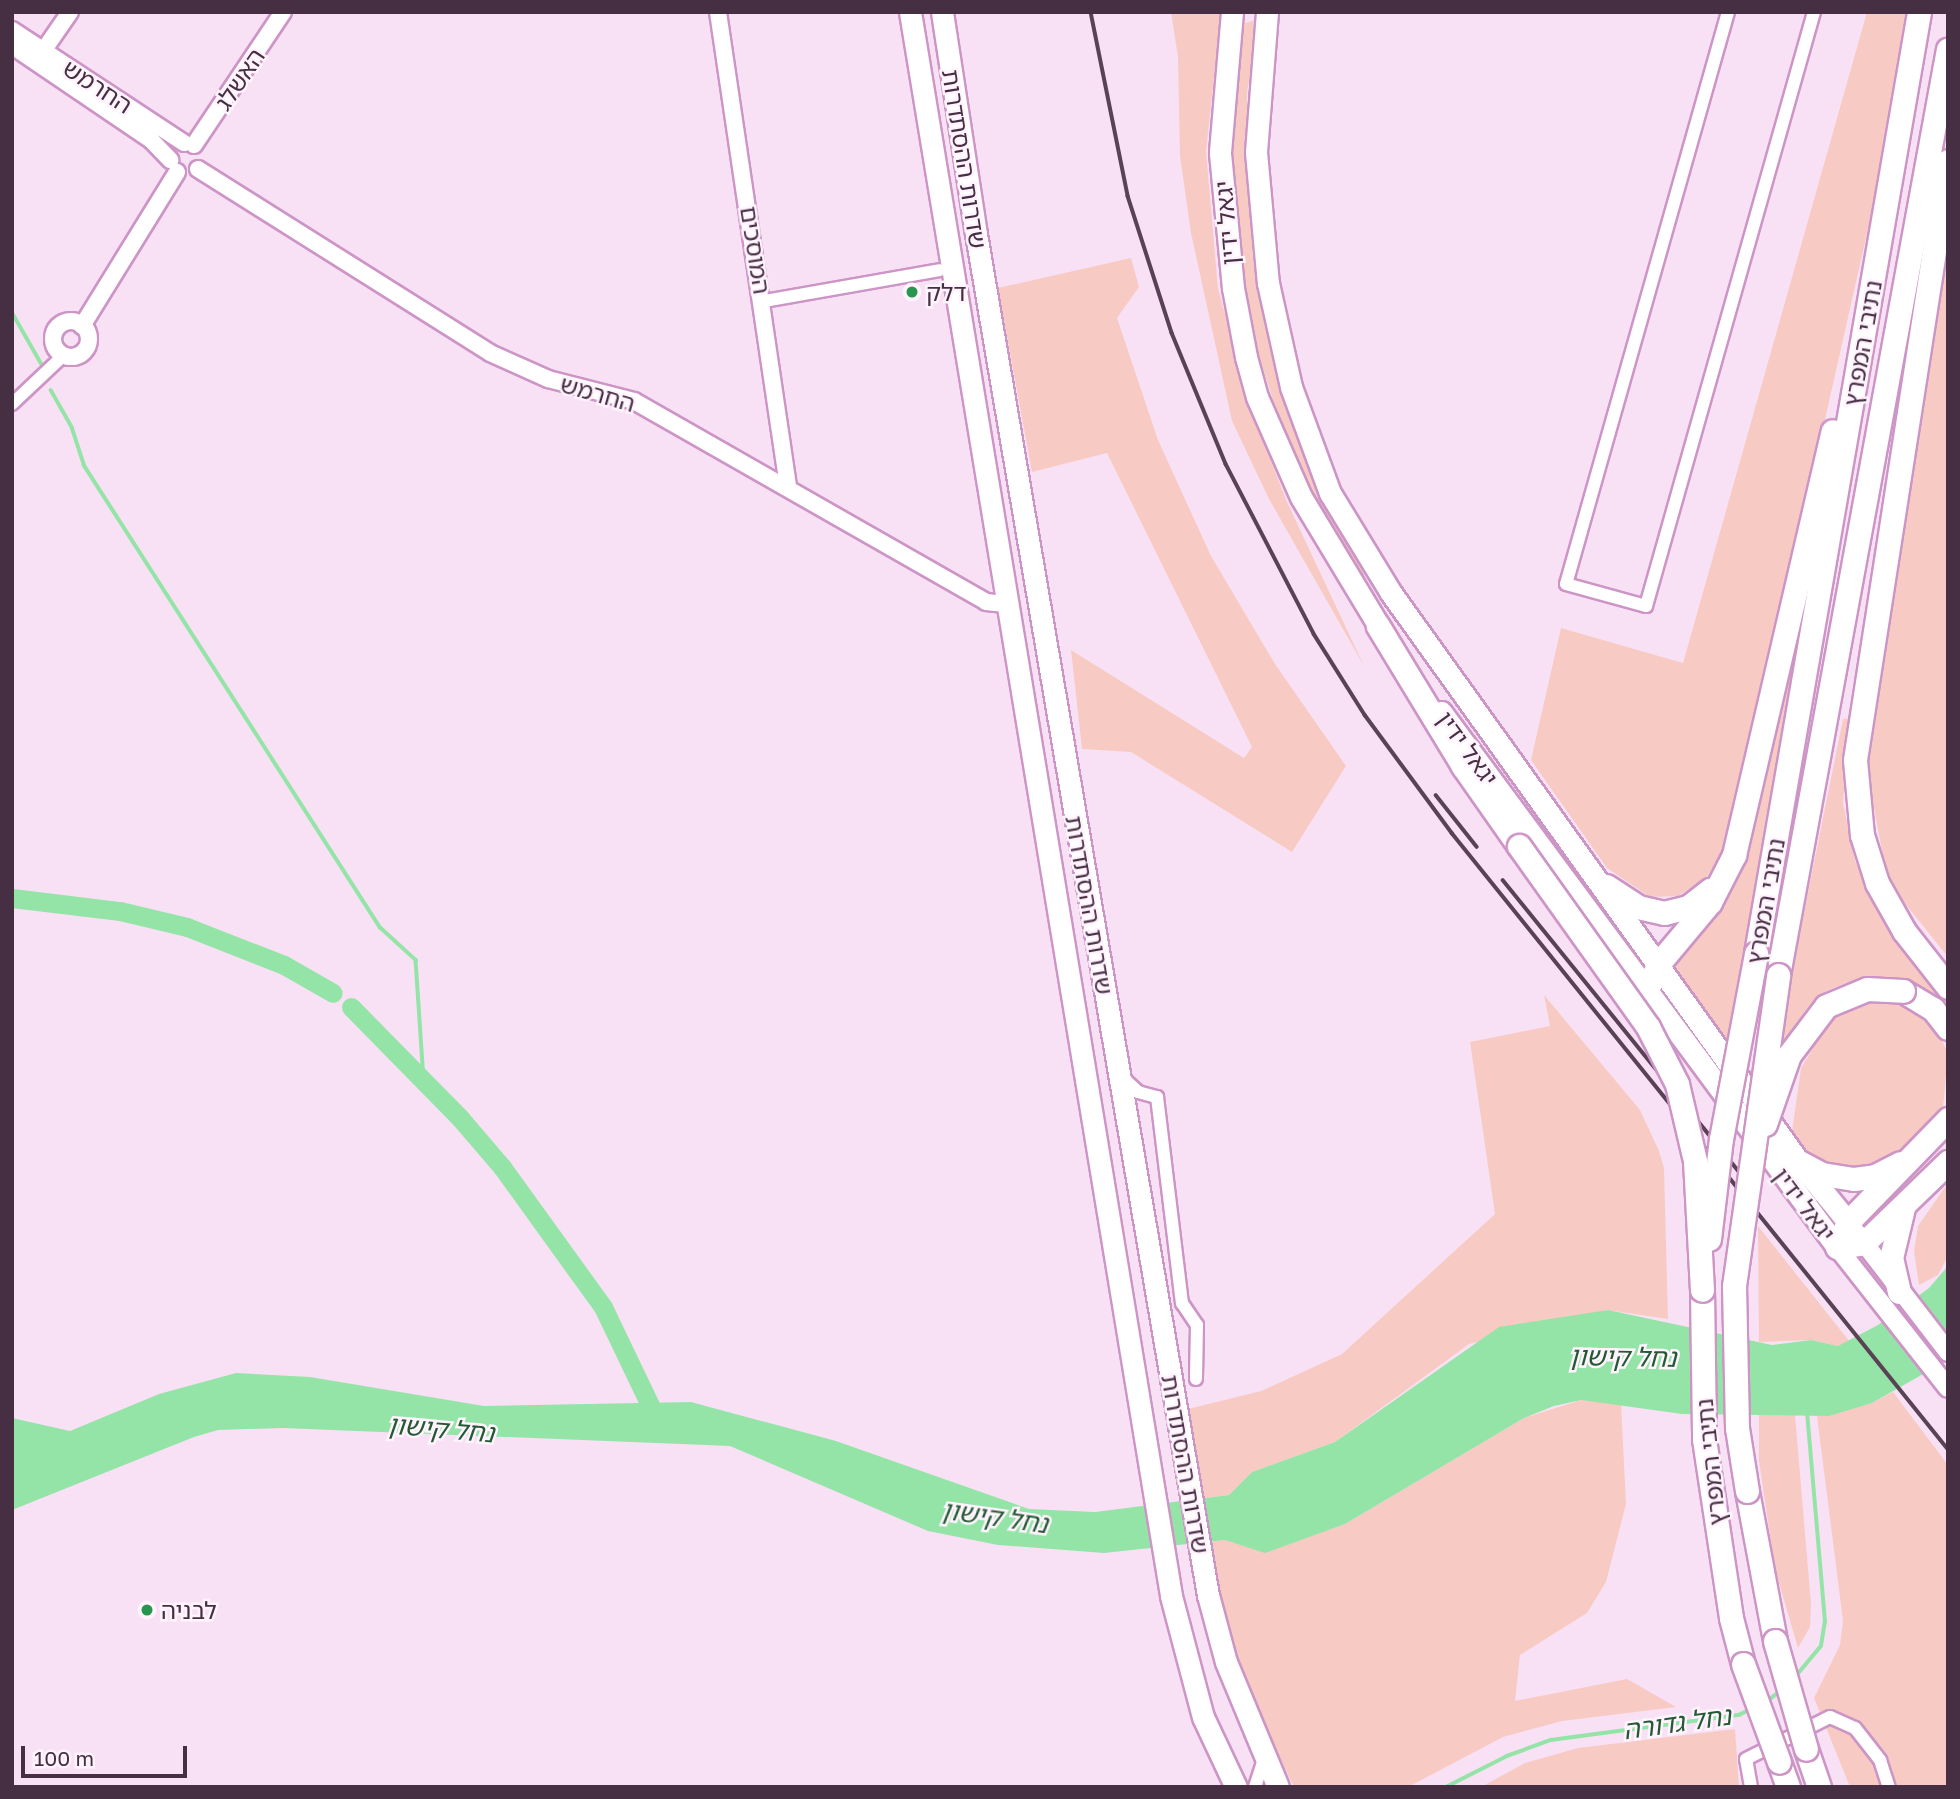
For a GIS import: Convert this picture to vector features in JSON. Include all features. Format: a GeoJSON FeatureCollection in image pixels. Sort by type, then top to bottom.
{"type":"FeatureCollection","features":[{"type":"Feature","properties":{"kind":"highway","name":"שדרות ההסתדרות"},"geometry":{"type":"LineString","coordinates":[[910,12],[1005,604],[1171,1596],[1188,1671],[1231,1782]]}},
{"type":"Feature","properties":{"kind":"highway","name":"שדרות ההסתדרות"},"geometry":{"type":"LineString","coordinates":[[942,12],[1208,1595],[1226,1662],[1264,1759],[1278,1787]]}},
{"type":"Feature","properties":{"kind":"highway","name":"יגאל ידין"},"geometry":{"type":"LineString","coordinates":[[1232,12],[1220,153],[1233,288],[1246,357],[1262,410],[1301,497],[1378,626],[1837,1247]]}},
{"type":"Feature","properties":{"kind":"highway","name":"יגאל ידין"},"geometry":{"type":"LineString","coordinates":[[1267,12],[1256,124],[1262,237],[1281,348],[1314,458],[1348,525],[1391,593],[1606,887],[1799,1162],[1848,1222]]}},
{"type":"Feature","properties":{"kind":"highway","name":"נתיבי המפרץ"},"geometry":{"type":"LineString","coordinates":[[1788,1787],[1744,1664],[1731,1618],[1712,1496],[1703,1402],[1702,1290],[1721,1139],[1756,953],[1919,12]]}},
{"type":"Feature","properties":{"kind":"highway","name":"נתיבי המפרץ"},"geometry":{"type":"LineString","coordinates":[[1818,1787],[1775,1642],[1746,1491],[1733,1354],[1734,1286],[1746,1176],[1778,975],[1948,49]]}},
{"type":"Feature","properties":{"kind":"highway"},"geometry":{"type":"LineString","coordinates":[[1856,556],[1948,153]]}},
{"type":"Feature","properties":{"kind":"highway"},"geometry":{"type":"LineString","coordinates":[[1948,161],[1855,760],[1862,835],[1877,883],[1904,931],[1948,986]]}},
{"type":"Feature","properties":{"kind":"highway"},"geometry":{"type":"LineString","coordinates":[[1646,992],[1659,963],[1710,902],[1725,875],[1742,827],[1887,200]]}},
{"type":"Feature","properties":{"kind":"highway"},"geometry":{"type":"LineString","coordinates":[[1378,626],[1463,766],[1648,1027],[1677,1084],[1695,1161],[1702,1290]]}},
{"type":"Feature","properties":{"kind":"highway"},"geometry":{"type":"LineString","coordinates":[[1606,887],[1638,907],[1664,913],[1699,900],[1725,875]]}},
{"type":"Feature","properties":{"kind":"highway"},"geometry":{"type":"LineString","coordinates":[[1746,1176],[1789,1055],[1812,1021],[1843,996],[1867,989],[1903,991],[1933,1009],[1948,1028]]}},
{"type":"Feature","properties":{"kind":"highway"},"geometry":{"type":"LineString","coordinates":[[1837,1247],[1848,1222],[1926,1145],[1948,1119]]}},
{"type":"Feature","properties":{"kind":"highway"},"geometry":{"type":"LineString","coordinates":[[1799,1162],[1822,1174],[1854,1179],[1897,1165],[1926,1145]]}},
{"type":"Feature","properties":{"kind":"highway"},"geometry":{"type":"LineString","coordinates":[[1837,1247],[1864,1243],[1948,1162]]}},
{"type":"Feature","properties":{"kind":"highway"},"geometry":{"type":"LineString","coordinates":[[1890,1299],[1891,1258],[1903,1207]]}},
{"type":"Feature","properties":{"kind":"main road","name":"יגאל ידין"},"geometry":{"type":"LineString","coordinates":[[1848,1222],[1864,1243],[1890,1299],[1947,1387]]}},
{"type":"Feature","properties":{"kind":"main road","name":"יגאל ידין"},"geometry":{"type":"LineString","coordinates":[[1837,1247],[1948,1352]]}},
{"type":"Feature","properties":{"kind":"street"},"geometry":{"type":"LineString","coordinates":[[40,56],[70,12]]}},
{"type":"Feature","properties":{"kind":"street","name":"האשלג"},"geometry":{"type":"LineString","coordinates":[[82,326],[173,166],[175,146],[189,144],[283,12]]}},
{"type":"Feature","properties":{"kind":"street","name":"המוסכים"},"geometry":{"type":"LineString","coordinates":[[718,12],[764,301],[788,488]]}},
{"type":"Feature","properties":{"kind":"street"},"geometry":{"type":"LineString","coordinates":[[1728,12],[1566,584],[1646,607],[1814,12]]}},
{"type":"Feature","properties":{"kind":"street","name":"החרמש"},"geometry":{"type":"LineString","coordinates":[[12,30],[40,56],[151,141],[173,166]]}},
{"type":"Feature","properties":{"kind":"street","name":"החרמש"},"geometry":{"type":"LineString","coordinates":[[12,46],[40,56],[189,144]]}},
{"type":"Feature","properties":{"kind":"street"},"geometry":{"type":"LineString","coordinates":[[173,166],[198,169],[202,159],[189,144]]}},
{"type":"Feature","properties":{"kind":"street","name":"החרמש"},"geometry":{"type":"LineString","coordinates":[[198,169],[490,353],[548,379],[634,401],[986,602],[1005,604]]}},
{"type":"Feature","properties":{"kind":"street"},"geometry":{"type":"LineString","coordinates":[[764,301],[939,270]]}},
{"type":"Feature","properties":{"kind":"street"},"geometry":{"type":"LineString","coordinates":[[68,322],[82,326],[88,334],[86,349],[73,357],[63,356],[53,345],[55,330],[68,322]]}},
{"type":"Feature","properties":{"kind":"street"},"geometry":{"type":"LineString","coordinates":[[12,404],[63,356]]}},
{"type":"Feature","properties":{"kind":"street"},"geometry":{"type":"LineString","coordinates":[[1119,1074],[1138,1092],[1157,1097]]}},
{"type":"Feature","properties":{"kind":"street"},"geometry":{"type":"LineString","coordinates":[[1127,1123],[1137,1106],[1157,1097]]}},
{"type":"Feature","properties":{"kind":"street"},"geometry":{"type":"LineString","coordinates":[[1157,1097],[1182,1303],[1197,1325],[1196,1380]]}},
{"type":"Feature","properties":{"kind":"street"},"geometry":{"type":"LineString","coordinates":[[1751,1787],[1746,1759],[1830,1717],[1855,1728],[1880,1760],[1889,1787]]}},
{"type":"Feature","properties":{"kind":"street"},"geometry":{"type":"LineString","coordinates":[[1255,1787],[1264,1759]]}},
{"type":"Feature","properties":{"kind":"shaded area"},"geometry":{"type":"Polygon","coordinates":[[[1171,12],[1221,12],[1206,151],[1218,289],[1253,415],[1287,502],[1364,666],[1269,499],[1232,421],[1191,233],[1180,156],[1178,57],[1171,12]]]}},
{"type":"Feature","properties":{"kind":"shaded area"},"geometry":{"type":"Polygon","coordinates":[[[1867,12],[1910,12],[1889,136],[1742,787],[1726,844],[1707,877],[1678,896],[1650,897],[1607,868],[1531,760],[1561,628],[1683,663],[1867,12]]]}},
{"type":"Feature","properties":{"kind":"shaded area"},"geometry":{"type":"Polygon","coordinates":[[[1259,19],[1247,93],[1247,170],[1253,259],[1264,321],[1301,449],[1365,574],[1358,579],[1291,457],[1250,327],[1238,260],[1229,108],[1239,25],[1259,19]]]}},
{"type":"Feature","properties":{"kind":"shaded area"},"geometry":{"type":"Polygon","coordinates":[[[1948,240],[1948,957],[1903,901],[1885,867],[1867,770],[1873,702],[1948,240]]]}},
{"type":"Feature","properties":{"kind":"shaded area"},"geometry":{"type":"Polygon","coordinates":[[[1131,258],[1139,287],[1117,318],[1158,440],[1211,556],[1275,664],[1346,766],[1292,852],[1131,752],[1082,749],[1071,650],[1244,758],[1252,747],[1107,453],[1032,472],[998,288],[1131,258]]]}},
{"type":"Feature","properties":{"kind":"shaded area"},"geometry":{"type":"Polygon","coordinates":[[[1804,598],[1811,599],[1730,1047],[1671,960],[1705,919],[1804,598]]]}},
{"type":"Feature","properties":{"kind":"shaded area"},"geometry":{"type":"Polygon","coordinates":[[[1851,718],[1843,803],[1855,861],[1885,924],[1944,995],[1936,1000],[1888,978],[1846,983],[1826,991],[1807,1008],[1775,1056],[1843,719],[1851,718]]]}},
{"type":"Feature","properties":{"kind":"shaded area"},"geometry":{"type":"Polygon","coordinates":[[[1544,995],[1640,1110],[1659,1151],[1664,1168],[1668,1319],[1607,1310],[1469,1344],[1335,1442],[1252,1472],[1229,1495],[1204,1498],[1188,1409],[1261,1391],[1342,1354],[1495,1214],[1470,1042],[1550,1026],[1544,995]]]}},
{"type":"Feature","properties":{"kind":"shaded area"},"geometry":{"type":"Polygon","coordinates":[[[1869,1000],[1907,1002],[1930,1017],[1948,1053],[1943,1109],[1928,1130],[1888,1158],[1855,1167],[1820,1163],[1805,1155],[1792,1132],[1801,1068],[1834,1014],[1869,1000]]]}},
{"type":"Feature","properties":{"kind":"shaded area"},"geometry":{"type":"Polygon","coordinates":[[[1948,1183],[1948,1256],[1938,1275],[1919,1285],[1914,1251],[1918,1226],[1948,1183]]]}},
{"type":"Feature","properties":{"kind":"shaded area"},"geometry":{"type":"Polygon","coordinates":[[[1758,1226],[1850,1342],[1838,1346],[1811,1340],[1759,1342],[1758,1226]]]}},
{"type":"Feature","properties":{"kind":"shaded area"},"geometry":{"type":"Polygon","coordinates":[[[1893,1392],[1948,1465],[1948,1787],[1850,1787],[1814,1698],[1840,1645],[1843,1621],[1817,1416],[1872,1403],[1893,1392]]]}},
{"type":"Feature","properties":{"kind":"shaded area"},"geometry":{"type":"Polygon","coordinates":[[[1581,1400],[1621,1403],[1626,1504],[1606,1582],[1587,1613],[1520,1655],[1515,1701],[1627,1679],[1676,1707],[1562,1721],[1503,1737],[1408,1787],[1294,1787],[1251,1697],[1222,1609],[1207,1542],[1225,1540],[1265,1552],[1345,1524],[1524,1418],[1581,1400]]]}},
{"type":"Feature","properties":{"kind":"shaded area"},"geometry":{"type":"Polygon","coordinates":[[[1759,1415],[1795,1415],[1811,1604],[1810,1627],[1798,1648],[1775,1569],[1759,1461],[1759,1415]]]}},
{"type":"Feature","properties":{"kind":"shaded area"},"geometry":{"type":"Polygon","coordinates":[[[1735,1729],[1739,1787],[1481,1787],[1525,1763],[1578,1748],[1735,1729]]]}},
{"type":"Feature","properties":{"kind":"water","name":"נחל קישון"},"geometry":{"type":"Polygon","coordinates":[[[1948,1266],[1948,1360],[1872,1403],[1829,1416],[1682,1414],[1581,1400],[1554,1406],[1524,1418],[1345,1524],[1265,1553],[1225,1540],[1104,1553],[998,1545],[928,1531],[730,1446],[283,1428],[218,1430],[194,1437],[12,1510],[12,1418],[70,1431],[159,1394],[236,1373],[310,1377],[484,1406],[691,1402],[836,1441],[1029,1509],[1095,1512],[1229,1495],[1252,1472],[1335,1442],[1499,1327],[1608,1310],[1772,1345],[1811,1340],[1838,1346],[1878,1325],[1929,1288],[1948,1266]]]}},
{"type":"Feature","properties":{"kind":"waterway"},"geometry":{"type":"LineString","coordinates":[[12,312],[41,363]]}},
{"type":"Feature","properties":{"kind":"waterway"},"geometry":{"type":"LineString","coordinates":[[51,390],[72,427],[84,465],[380,927],[416,960],[424,1080]]}},
{"type":"Feature","properties":{"kind":"waterway"},"geometry":{"type":"LineString","coordinates":[[12,898],[120,911],[187,927],[284,965],[333,993]]}},
{"type":"Feature","properties":{"kind":"waterway"},"geometry":{"type":"LineString","coordinates":[[351,1007],[460,1118],[502,1167],[603,1307],[661,1428]]}},
{"type":"Feature","properties":{"kind":"waterway","name":"נחל גדורה"},"geometry":{"type":"LineString","coordinates":[[1795,1677],[1821,1646],[1825,1622],[1807,1412]]}},
{"type":"Feature","properties":{"kind":"waterway","name":"נחל גדורה"},"geometry":{"type":"LineString","coordinates":[[1766,1702],[1782,1690]]}},
{"type":"Feature","properties":{"kind":"waterway","name":"נחל גדורה"},"geometry":{"type":"LineString","coordinates":[[1446,1787],[1507,1756],[1551,1740],[1739,1715],[1749,1710]]}},
{"type":"Feature","properties":{"kind":"railway"},"geometry":{"type":"LineString","coordinates":[[1091,12],[1128,196],[1172,333],[1226,464],[1314,634],[1365,715],[1452,833],[1948,1449]]}},
{"type":"Feature","properties":{"kind":"railway"},"geometry":{"type":"LineString","coordinates":[[1436,795],[1477,847]]}},
{"type":"Feature","properties":{"kind":"railway"},"geometry":{"type":"LineString","coordinates":[[1503,880],[1745,1179]]}},
{"type":"Feature","properties":{"kind":"place","name":"דלק"},"geometry":{"type":"Point","coordinates":[912,292]}},
{"type":"Feature","properties":{"kind":"place","name":"לבניה"},"geometry":{"type":"Point","coordinates":[147,1610]}}]}
